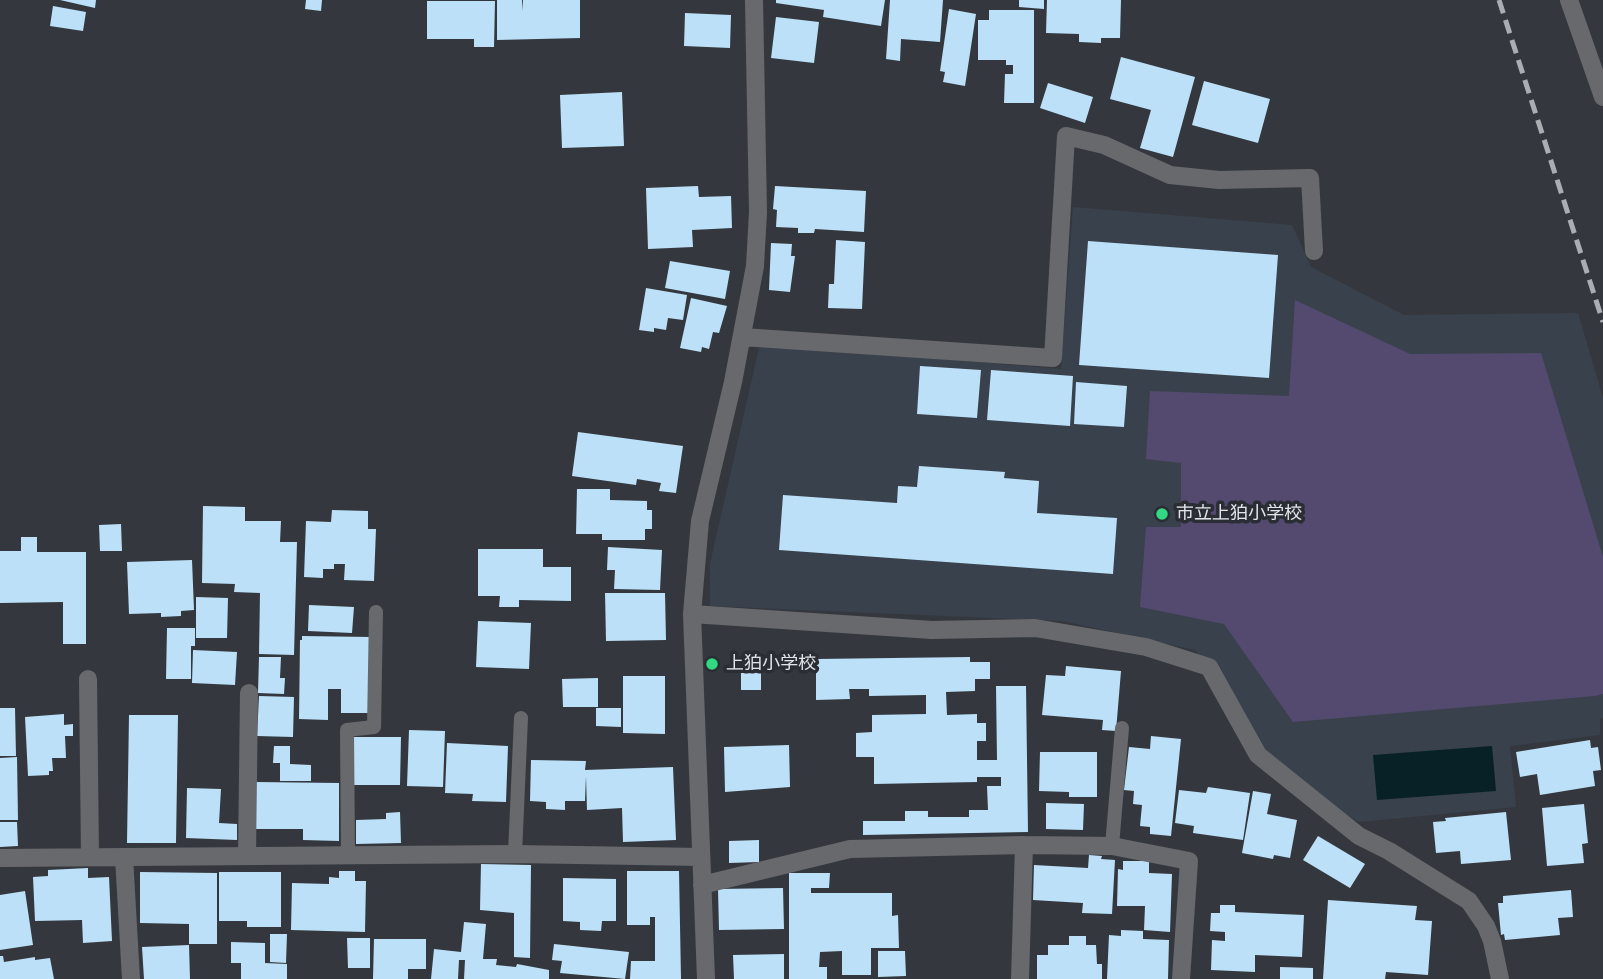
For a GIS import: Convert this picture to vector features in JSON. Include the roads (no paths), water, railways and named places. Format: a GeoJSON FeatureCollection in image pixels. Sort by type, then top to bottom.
{"type":"FeatureCollection","features":[{"type":"Feature","properties":{"kind":"street"},"geometry":{"type":"LineString","coordinates":[[706,979],[692,614],[700,521],[742,337],[755,266],[758,212],[754,0]]}},
{"type":"Feature","properties":{"kind":"street"},"geometry":{"type":"LineString","coordinates":[[1569,0],[1603,97]]}},
{"type":"Feature","properties":{"kind":"street"},"geometry":{"type":"LineString","coordinates":[[742,337],[1053,358],[1066,136],[1104,145],[1170,175],[1219,180],[1310,178],[1314,251]]}},
{"type":"Feature","properties":{"kind":"street"},"geometry":{"type":"LineString","coordinates":[[692,614],[932,629],[1035,628],[1146,647],[1209,667],[1258,755],[1359,836],[1389,851],[1469,901],[1486,926],[1500,979]]}},
{"type":"Feature","properties":{"kind":"street"},"geometry":{"type":"LineString","coordinates":[[88,679],[90,857]]}},
{"type":"Feature","properties":{"kind":"street"},"geometry":{"type":"LineString","coordinates":[[247,856],[249,693]]}},
{"type":"Feature","properties":{"kind":"street"},"geometry":{"type":"LineString","coordinates":[[1020,979],[1024,845]]}},
{"type":"Feature","properties":{"kind":"street"},"geometry":{"type":"LineString","coordinates":[[702,885],[850,849],[1112,846],[1189,861],[1181,979]]}},
{"type":"Feature","properties":{"kind":"street"},"geometry":{"type":"LineString","coordinates":[[0,858],[348,854],[701,857]]}},
{"type":"Feature","properties":{"kind":"street"},"geometry":{"type":"LineString","coordinates":[[124,857],[131,979]]}},
{"type":"Feature","properties":{"kind":"lane"},"geometry":{"type":"LineString","coordinates":[[348,854],[347,730],[374,727],[376,612]]}},
{"type":"Feature","properties":{"kind":"lane"},"geometry":{"type":"LineString","coordinates":[[515,854],[521,718]]}},
{"type":"Feature","properties":{"kind":"lane"},"geometry":{"type":"LineString","coordinates":[[1112,846],[1122,729]]}},
{"type":"Feature","properties":{"kind":"water"},"geometry":{"type":"Polygon","coordinates":[[[1492,746],[1496,791],[1377,800],[1373,755],[1492,746]]]}},
{"type":"Feature","properties":{"kind":"railway"},"geometry":{"type":"LineString","coordinates":[[1499,0],[1603,322]]}},
{"type":"Feature","properties":{"kind":"place","name":"市立上狛小学校"},"geometry":{"type":"Point","coordinates":[1162,514]}},
{"type":"Feature","properties":{"kind":"place","name":"上狛小学校"},"geometry":{"type":"Point","coordinates":[712,664]}}]}
